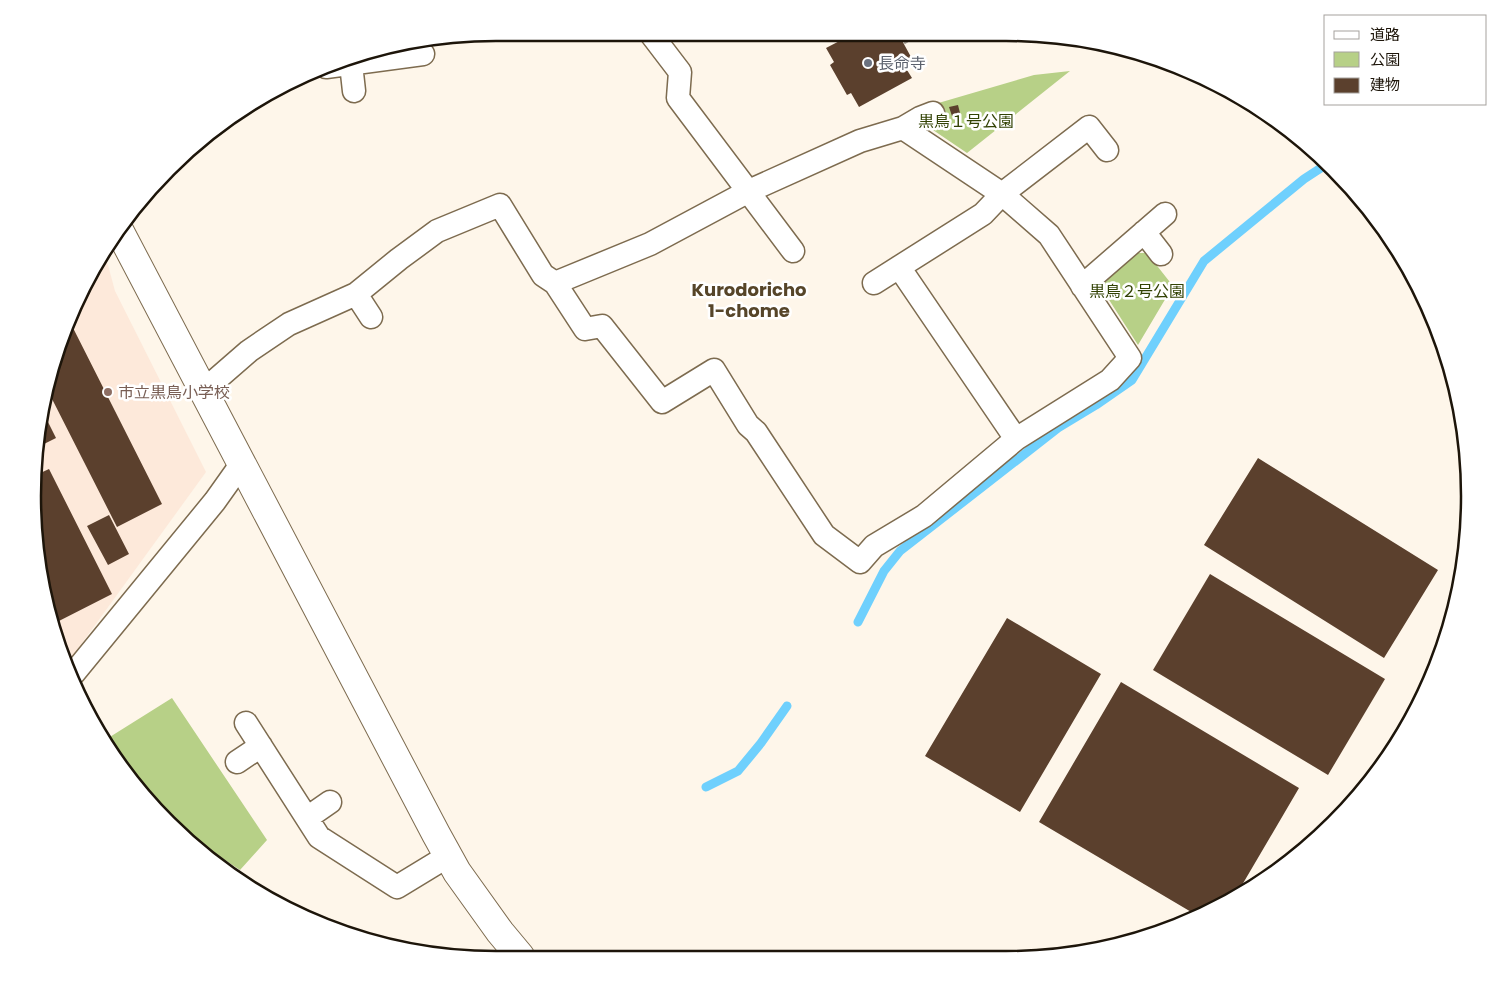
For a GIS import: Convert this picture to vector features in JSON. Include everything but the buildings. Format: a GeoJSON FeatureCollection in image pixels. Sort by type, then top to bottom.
{"type":"FeatureCollection","features":[{"type":"Feature","properties":{"kind":"street"},"geometry":{"type":"LineString","coordinates":[[656,41],[680,72],[678,98],[794,250]]}},
{"type":"Feature","properties":{"kind":"street"},"geometry":{"type":"LineString","coordinates":[[356,63],[422,54]]}},
{"type":"Feature","properties":{"kind":"street"},"geometry":{"type":"LineString","coordinates":[[351,65],[354,91]]}},
{"type":"Feature","properties":{"kind":"street"},"geometry":{"type":"LineString","coordinates":[[555,283],[650,244],[749,191],[860,141],[904,128],[920,118],[933,113]]}},
{"type":"Feature","properties":{"kind":"street"},"geometry":{"type":"LineString","coordinates":[[874,284],[983,214],[1002,194],[1090,127],[1107,150]]}},
{"type":"Feature","properties":{"kind":"street"},"geometry":{"type":"LineString","coordinates":[[203,391],[249,351],[290,324],[356,294],[437,231],[500,204],[543,275],[555,283],[585,329],[602,326],[662,402],[714,370],[748,425],[756,432],[824,535],[860,562],[874,546],[924,516],[1016,439],[1110,380],[1130,358],[1048,235],[1002,194],[904,128]]}},
{"type":"Feature","properties":{"kind":"street"},"geometry":{"type":"LineString","coordinates":[[1082,286],[1165,214]]}},
{"type":"Feature","properties":{"kind":"street"},"geometry":{"type":"LineString","coordinates":[[1144,232],[1161,254]]}},
{"type":"Feature","properties":{"kind":"street"},"geometry":{"type":"LineString","coordinates":[[122,237],[448,856],[457,872],[516,951]]}},
{"type":"Feature","properties":{"kind":"street"},"geometry":{"type":"LineString","coordinates":[[898,268],[1016,439]]}},
{"type":"Feature","properties":{"kind":"street"},"geometry":{"type":"LineString","coordinates":[[356,294],[371,317]]}},
{"type":"Feature","properties":{"kind":"street"},"geometry":{"type":"LineString","coordinates":[[76,670],[215,501],[242,463]]}},
{"type":"Feature","properties":{"kind":"street"},"geometry":{"type":"LineString","coordinates":[[246,723],[319,837],[397,887],[448,856]]}},
{"type":"Feature","properties":{"kind":"street"},"geometry":{"type":"LineString","coordinates":[[237,762],[261,746]]}},
{"type":"Feature","properties":{"kind":"street"},"geometry":{"type":"LineString","coordinates":[[307,818],[330,802]]}},
{"type":"Feature","properties":{"kind":"path"},"geometry":{"type":"LineString","coordinates":[[904,43],[908,41]]}},
{"type":"Feature","properties":{"kind":"shaded area","name":"市立黒鳥小学校"},"geometry":{"type":"Polygon","coordinates":[[[106,262],[115,291],[206,472],[71,658],[57,614],[45,555],[42,526],[42,466],[50,407],[65,350],[88,295],[106,262]]]}},
{"type":"Feature","properties":{"kind":"green space","name":"黒鳥１号公園"},"geometry":{"type":"Polygon","coordinates":[[[1070,71],[967,153],[933,130],[933,125],[939,122],[935,104],[1034,75],[1070,71]]]}},
{"type":"Feature","properties":{"kind":"green space","name":"黒鳥２号公園"},"geometry":{"type":"Polygon","coordinates":[[[1135,253],[1147,253],[1173,286],[1138,345],[1104,292],[1105,281],[1135,253]]]}},
{"type":"Feature","properties":{"kind":"green space"},"geometry":{"type":"Polygon","coordinates":[[[172,698],[267,840],[240,870],[218,856],[174,818],[154,796],[135,773],[110,737],[172,698]]]}},
{"type":"Feature","properties":{"kind":"waterway"},"geometry":{"type":"LineString","coordinates":[[858,622],[884,571],[900,551],[1058,428],[1132,380],[1204,261],[1304,179],[1321,168]]}},
{"type":"Feature","properties":{"kind":"waterway"},"geometry":{"type":"LineString","coordinates":[[706,787],[738,771],[761,743],[787,706]]}},
{"type":"Feature","properties":{"kind":"place","name":"長命寺"},"geometry":{"type":"Point","coordinates":[868,63]}},
{"type":"Feature","properties":{"kind":"place","name":"市立黒鳥小学校"},"geometry":{"type":"Point","coordinates":[108,392]}},
{"type":"Feature","properties":{"kind":"district","name":"Kurodoricho 1-chome"},"geometry":{"type":"Point","coordinates":[749,299]}}]}
